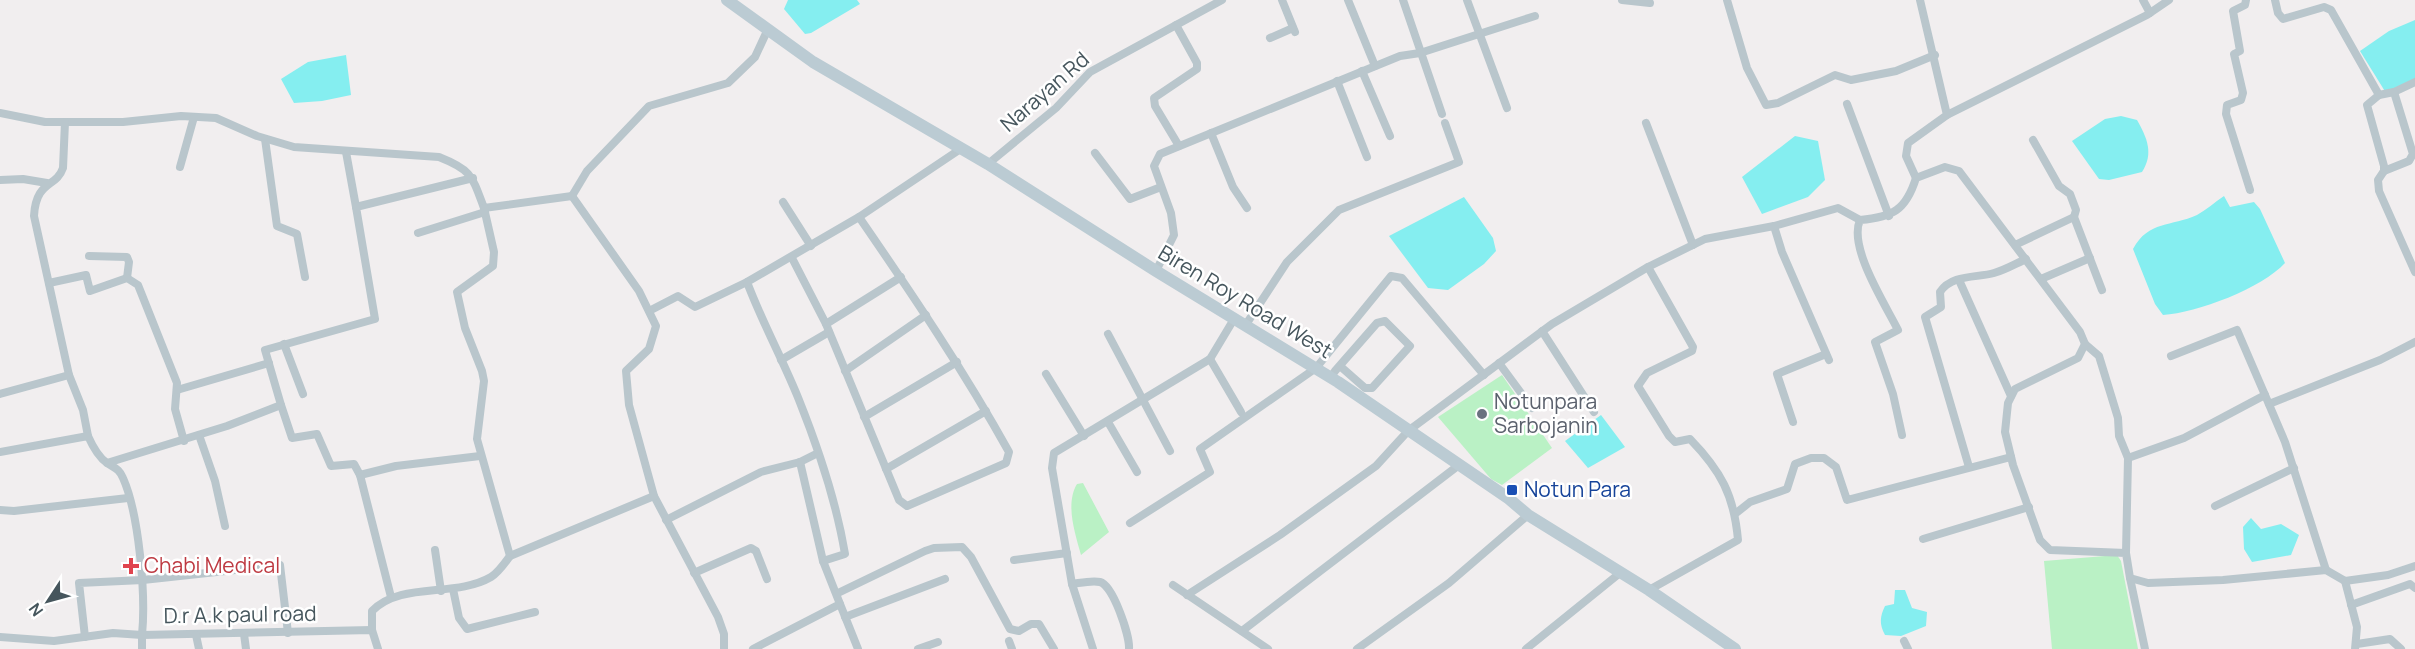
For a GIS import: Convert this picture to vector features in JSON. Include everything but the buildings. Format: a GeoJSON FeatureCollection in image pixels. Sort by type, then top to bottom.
{"type":"FeatureCollection","features":[{"type":"Feature","properties":{"kind":"main road","name":"Biren Roy Road West"},"geometry":{"type":"LineString","coordinates":[[727,0],[813,62],[962,148],[1156,271],[1331,377],[1508,498],[1528,515],[1649,590],[1735,649]]}},
{"type":"Feature","properties":{"kind":"street","name":"Narayan Rd"},"geometry":{"type":"LineString","coordinates":[[988,164],[1056,108],[1090,72],[1222,0]]}},
{"type":"Feature","properties":{"kind":"street"},"geometry":{"type":"LineString","coordinates":[[1270,38],[1294,30],[1282,0]]}},
{"type":"Feature","properties":{"kind":"street"},"geometry":{"type":"LineString","coordinates":[[1348,0],[1375,66]]}},
{"type":"Feature","properties":{"kind":"street"},"geometry":{"type":"LineString","coordinates":[[1403,0],[1442,114]]}},
{"type":"Feature","properties":{"kind":"street"},"geometry":{"type":"LineString","coordinates":[[1467,0],[1507,108]]}},
{"type":"Feature","properties":{"kind":"street"},"geometry":{"type":"LineString","coordinates":[[1622,0],[1650,3]]}},
{"type":"Feature","properties":{"kind":"street"},"geometry":{"type":"LineString","coordinates":[[1727,0],[1747,68],[1766,105],[1778,103],[1836,75],[1851,80],[1896,71],[1935,55]]}},
{"type":"Feature","properties":{"kind":"street"},"geometry":{"type":"LineString","coordinates":[[1920,0],[1935,55],[1947,115]]}},
{"type":"Feature","properties":{"kind":"street"},"geometry":{"type":"LineString","coordinates":[[2143,0],[2150,14]]}},
{"type":"Feature","properties":{"kind":"street"},"geometry":{"type":"LineString","coordinates":[[1187,595],[1280,535],[1376,466],[1408,431],[1542,331],[1648,267],[1705,239],[1774,226],[1838,208],[1860,220],[1889,216],[1897,212],[1912,190],[1916,178],[1906,156],[1908,143],[1947,115],[2150,14],[2169,0]]}},
{"type":"Feature","properties":{"kind":"street"},"geometry":{"type":"LineString","coordinates":[[2246,0],[2245,5],[2233,11],[2240,51],[2234,54],[2243,93],[2241,100],[2227,105],[2226,114],[2250,190]]}},
{"type":"Feature","properties":{"kind":"street"},"geometry":{"type":"LineString","coordinates":[[2275,0],[2278,14],[2283,19],[2324,7],[2331,10],[2379,95]]}},
{"type":"Feature","properties":{"kind":"street"},"geometry":{"type":"LineString","coordinates":[[1156,271],[1174,235],[1172,213],[1154,166],[1155,159],[1160,154],[1400,56],[1420,53],[1535,16]]}},
{"type":"Feature","properties":{"kind":"street"},"geometry":{"type":"LineString","coordinates":[[1176,25],[1197,63],[1197,69],[1154,98],[1155,106],[1179,146]]}},
{"type":"Feature","properties":{"kind":"street"},"geometry":{"type":"LineString","coordinates":[[418,233],[484,210],[572,196],[587,171],[649,106],[728,84],[755,57],[768,29]]}},
{"type":"Feature","properties":{"kind":"street"},"geometry":{"type":"LineString","coordinates":[[1362,71],[1390,136]]}},
{"type":"Feature","properties":{"kind":"street"},"geometry":{"type":"LineString","coordinates":[[1337,81],[1367,157]]}},
{"type":"Feature","properties":{"kind":"street"},"geometry":{"type":"LineString","coordinates":[[2385,171],[2367,105],[2379,95],[2394,92],[2415,82]]}},
{"type":"Feature","properties":{"kind":"street"},"geometry":{"type":"LineString","coordinates":[[2394,92],[2413,154],[2409,161],[2385,171],[2378,180],[2379,191],[2415,272]]}},
{"type":"Feature","properties":{"kind":"street"},"geometry":{"type":"LineString","coordinates":[[1847,104],[1889,216]]}},
{"type":"Feature","properties":{"kind":"street"},"geometry":{"type":"LineString","coordinates":[[0,113],[45,122],[123,122],[194,117],[216,118],[265,139],[294,147],[439,158],[461,166],[473,178],[484,210],[494,252],[493,266],[457,292],[465,328],[484,381],[477,439],[480,456],[502,519],[510,556]]}},
{"type":"Feature","properties":{"kind":"street"},"geometry":{"type":"LineString","coordinates":[[180,167],[194,117]]}},
{"type":"Feature","properties":{"kind":"street"},"geometry":{"type":"LineString","coordinates":[[0,452],[88,436],[83,410],[69,375],[34,216],[35,198],[47,183],[61,174],[63,168],[65,122]]}},
{"type":"Feature","properties":{"kind":"street"},"geometry":{"type":"LineString","coordinates":[[1093,649],[1072,584],[1052,460],[1054,453],[1210,359],[1287,262],[1339,210],[1459,162],[1445,123]]}},
{"type":"Feature","properties":{"kind":"street"},"geometry":{"type":"LineString","coordinates":[[1646,123],[1693,245]]}},
{"type":"Feature","properties":{"kind":"street"},"geometry":{"type":"LineString","coordinates":[[1211,133],[1233,187],[1247,208]]}},
{"type":"Feature","properties":{"kind":"street"},"geometry":{"type":"LineString","coordinates":[[265,139],[277,226],[297,234],[305,277]]}},
{"type":"Feature","properties":{"kind":"street"},"geometry":{"type":"LineString","coordinates":[[2033,140],[2059,186],[2070,194],[2076,210],[2074,217],[2102,290]]}},
{"type":"Feature","properties":{"kind":"street"},"geometry":{"type":"LineString","coordinates":[[651,310],[678,296],[690,306],[700,306],[747,282],[792,258],[859,217],[962,148]]}},
{"type":"Feature","properties":{"kind":"street"},"geometry":{"type":"LineString","coordinates":[[346,152],[375,318],[266,350],[292,438],[317,434],[331,466],[354,464],[360,475],[391,597]]}},
{"type":"Feature","properties":{"kind":"street"},"geometry":{"type":"LineString","coordinates":[[1095,153],[1130,199],[1161,187]]}},
{"type":"Feature","properties":{"kind":"street"},"geometry":{"type":"LineString","coordinates":[[1916,178],[1945,167],[1959,171],[2080,332],[2085,344],[2099,356],[2118,418],[2119,436],[2128,458],[2126,553],[2145,649]]}},
{"type":"Feature","properties":{"kind":"street"},"geometry":{"type":"LineString","coordinates":[[356,207],[473,178]]}},
{"type":"Feature","properties":{"kind":"street"},"geometry":{"type":"LineString","coordinates":[[0,180],[23,179],[47,183]]}},
{"type":"Feature","properties":{"kind":"street"},"geometry":{"type":"LineString","coordinates":[[572,196],[651,310],[656,327],[655,337],[649,349],[626,371],[629,405],[654,496],[721,626],[724,634],[724,649]]}},
{"type":"Feature","properties":{"kind":"street"},"geometry":{"type":"LineString","coordinates":[[783,202],[811,246]]}},
{"type":"Feature","properties":{"kind":"street"},"geometry":{"type":"LineString","coordinates":[[792,258],[827,328],[899,500],[907,506],[1006,463],[1009,452],[957,362],[859,217]]}},
{"type":"Feature","properties":{"kind":"street"},"geometry":{"type":"LineString","coordinates":[[2015,245],[2074,217]]}},
{"type":"Feature","properties":{"kind":"street"},"geometry":{"type":"LineString","coordinates":[[1860,220],[1855,230],[1860,252],[1898,330],[1875,342],[1893,394],[1902,435]]}},
{"type":"Feature","properties":{"kind":"street"},"geometry":{"type":"LineString","coordinates":[[1774,226],[1782,252],[1827,357],[1777,374],[1793,422]]}},
{"type":"Feature","properties":{"kind":"street"},"geometry":{"type":"LineString","coordinates":[[90,256],[127,257],[129,262],[127,278]]}},
{"type":"Feature","properties":{"kind":"street"},"geometry":{"type":"LineString","coordinates":[[2041,279],[2090,258]]}},
{"type":"Feature","properties":{"kind":"street"},"geometry":{"type":"LineString","coordinates":[[1969,467],[1925,320],[1941,307],[1942,288],[1959,280],[1992,274],[2026,259]]}},
{"type":"Feature","properties":{"kind":"street"},"geometry":{"type":"LineString","coordinates":[[1648,267],[1694,347],[1692,351],[1647,373],[1638,386],[1669,436],[1675,442],[1690,439],[1712,462],[1727,486],[1736,514],[1738,540],[1649,590]]}},
{"type":"Feature","properties":{"kind":"street"},"geometry":{"type":"LineString","coordinates":[[1130,523],[1210,472],[1200,449],[1316,369],[1384,282],[1396,275],[1402,278],[1484,375]]}},
{"type":"Feature","properties":{"kind":"street"},"geometry":{"type":"LineString","coordinates":[[50,283],[86,276],[90,291],[127,278]]}},
{"type":"Feature","properties":{"kind":"street"},"geometry":{"type":"LineString","coordinates":[[781,360],[901,277]]}},
{"type":"Feature","properties":{"kind":"street"},"geometry":{"type":"LineString","coordinates":[[127,278],[138,285],[142,291],[177,383],[176,409],[184,441]]}},
{"type":"Feature","properties":{"kind":"street"},"geometry":{"type":"LineString","coordinates":[[1959,280],[2011,396]]}},
{"type":"Feature","properties":{"kind":"street"},"geometry":{"type":"LineString","coordinates":[[747,282],[781,360],[838,510],[845,554],[823,561]]}},
{"type":"Feature","properties":{"kind":"street"},"geometry":{"type":"LineString","coordinates":[[845,371],[926,315]]}},
{"type":"Feature","properties":{"kind":"street"},"geometry":{"type":"LineString","coordinates":[[1331,377],[1340,366],[1381,321],[1385,321],[1410,346],[1372,388],[1365,388],[1340,366]]}},
{"type":"Feature","properties":{"kind":"street"},"geometry":{"type":"LineString","coordinates":[[2171,356],[2237,330],[2294,468],[2326,570]]}},
{"type":"Feature","properties":{"kind":"street"},"geometry":{"type":"LineString","coordinates":[[1542,331],[1594,412]]}},
{"type":"Feature","properties":{"kind":"street"},"geometry":{"type":"LineString","coordinates":[[1108,334],[1170,451]]}},
{"type":"Feature","properties":{"kind":"street"},"geometry":{"type":"LineString","coordinates":[[2269,404],[2380,360],[2415,342]]}},
{"type":"Feature","properties":{"kind":"street"},"geometry":{"type":"LineString","coordinates":[[284,344],[303,394]]}},
{"type":"Feature","properties":{"kind":"street"},"geometry":{"type":"LineString","coordinates":[[2085,344],[2078,358],[2015,389],[2011,396],[2005,432],[2011,457],[2040,540],[2050,550],[2126,553]]}},
{"type":"Feature","properties":{"kind":"street"},"geometry":{"type":"LineString","coordinates":[[1210,359],[1241,412]]}},
{"type":"Feature","properties":{"kind":"street"},"geometry":{"type":"LineString","coordinates":[[864,417],[957,362]]}},
{"type":"Feature","properties":{"kind":"street"},"geometry":{"type":"LineString","coordinates":[[177,390],[269,363]]}},
{"type":"Feature","properties":{"kind":"street"},"geometry":{"type":"LineString","coordinates":[[1499,363],[1532,408]]}},
{"type":"Feature","properties":{"kind":"street"},"geometry":{"type":"LineString","coordinates":[[1046,374],[1084,436]]}},
{"type":"Feature","properties":{"kind":"street"},"geometry":{"type":"LineString","coordinates":[[0,394],[69,375]]}},
{"type":"Feature","properties":{"kind":"street"},"geometry":{"type":"LineString","coordinates":[[2128,458],[2184,438],[2265,395]]}},
{"type":"Feature","properties":{"kind":"street"},"geometry":{"type":"LineString","coordinates":[[107,463],[184,441],[281,405]]}},
{"type":"Feature","properties":{"kind":"street"},"geometry":{"type":"LineString","coordinates":[[886,469],[986,411]]}},
{"type":"Feature","properties":{"kind":"street"},"geometry":{"type":"LineString","coordinates":[[1108,422],[1137,472]]}},
{"type":"Feature","properties":{"kind":"street"},"geometry":{"type":"LineString","coordinates":[[199,435],[215,482],[225,526]]}},
{"type":"Feature","properties":{"kind":"street","name":"D.r A.k paul road"},"geometry":{"type":"LineString","coordinates":[[88,436],[107,463],[116,466],[123,477],[143,580],[142,635],[372,630]]}},
{"type":"Feature","properties":{"kind":"street"},"geometry":{"type":"LineString","coordinates":[[666,520],[761,472],[800,462],[818,453]]}},
{"type":"Feature","properties":{"kind":"street"},"geometry":{"type":"LineString","coordinates":[[360,475],[396,466],[480,456]]}},
{"type":"Feature","properties":{"kind":"street"},"geometry":{"type":"LineString","coordinates":[[1736,514],[1750,502],[1787,489],[1795,464],[1811,458],[1824,458],[1836,467],[1847,500],[2011,457]]}},
{"type":"Feature","properties":{"kind":"street"},"geometry":{"type":"LineString","coordinates":[[800,462],[823,561],[838,593],[840,604],[858,649]]}},
{"type":"Feature","properties":{"kind":"street"},"geometry":{"type":"LineString","coordinates":[[1242,631],[1459,465]]}},
{"type":"Feature","properties":{"kind":"street"},"geometry":{"type":"LineString","coordinates":[[2216,507],[2294,468]]}},
{"type":"Feature","properties":{"kind":"street"},"geometry":{"type":"LineString","coordinates":[[378,649],[372,630],[372,611],[391,597],[453,589],[493,577],[510,556],[654,496]]}},
{"type":"Feature","properties":{"kind":"street"},"geometry":{"type":"LineString","coordinates":[[0,510],[14,511],[128,498]]}},
{"type":"Feature","properties":{"kind":"street"},"geometry":{"type":"LineString","coordinates":[[1923,539],[2029,507]]}},
{"type":"Feature","properties":{"kind":"street"},"geometry":{"type":"LineString","coordinates":[[1357,649],[1449,583],[1528,515]]}},
{"type":"Feature","properties":{"kind":"street"},"geometry":{"type":"LineString","coordinates":[[838,593],[925,551],[934,548],[962,547],[971,556],[1010,629],[1019,631],[1030,624],[1039,624],[1054,649]]}},
{"type":"Feature","properties":{"kind":"street"},"geometry":{"type":"LineString","coordinates":[[694,573],[751,548],[756,551],[767,579]]}},
{"type":"Feature","properties":{"kind":"street"},"geometry":{"type":"LineString","coordinates":[[435,550],[441,591]]}},
{"type":"Feature","properties":{"kind":"street"},"geometry":{"type":"LineString","coordinates":[[1014,560],[1067,553]]}},
{"type":"Feature","properties":{"kind":"street"},"geometry":{"type":"LineString","coordinates":[[85,637],[79,583],[143,580],[280,565],[288,633]]}},
{"type":"Feature","properties":{"kind":"street"},"geometry":{"type":"LineString","coordinates":[[2130,578],[2148,583],[2223,580],[2326,570],[2345,581],[2388,575],[2415,566]]}},
{"type":"Feature","properties":{"kind":"street"},"geometry":{"type":"LineString","coordinates":[[1526,649],[1620,573]]}},
{"type":"Feature","properties":{"kind":"street"},"geometry":{"type":"LineString","coordinates":[[845,617],[945,579]]}},
{"type":"Feature","properties":{"kind":"street"},"geometry":{"type":"LineString","coordinates":[[2345,581],[2357,627],[2356,647],[2390,639],[2402,649]]}},
{"type":"Feature","properties":{"kind":"street"},"geometry":{"type":"LineString","coordinates":[[1072,584],[1101,582],[1107,587],[1117,604],[1129,649]]}},
{"type":"Feature","properties":{"kind":"street"},"geometry":{"type":"LineString","coordinates":[[2351,606],[2410,584],[2415,588]]}},
{"type":"Feature","properties":{"kind":"street"},"geometry":{"type":"LineString","coordinates":[[1173,585],[1268,649]]}},
{"type":"Feature","properties":{"kind":"street"},"geometry":{"type":"LineString","coordinates":[[453,589],[459,618],[466,629],[535,612]]}},
{"type":"Feature","properties":{"kind":"street"},"geometry":{"type":"LineString","coordinates":[[753,649],[840,604]]}},
{"type":"Feature","properties":{"kind":"street"},"geometry":{"type":"LineString","coordinates":[[0,637],[54,641],[113,633],[142,635],[142,649]]}},
{"type":"Feature","properties":{"kind":"street"},"geometry":{"type":"LineString","coordinates":[[196,634],[199,649]]}},
{"type":"Feature","properties":{"kind":"street"},"geometry":{"type":"LineString","coordinates":[[244,634],[246,649]]}},
{"type":"Feature","properties":{"kind":"street"},"geometry":{"type":"LineString","coordinates":[[27,649],[29,639]]}},
{"type":"Feature","properties":{"kind":"street"},"geometry":{"type":"LineString","coordinates":[[918,649],[938,642]]}},
{"type":"Feature","properties":{"kind":"green space"},"geometry":{"type":"Polygon","coordinates":[[[1502,375],[1552,448],[1502,485],[1491,479],[1438,417],[1502,375]]]}},
{"type":"Feature","properties":{"kind":"green space"},"geometry":{"type":"Polygon","coordinates":[[[1083,483],[1109,532],[1081,555],[1071,509],[1073,492],[1077,484],[1083,483]]]}},
{"type":"Feature","properties":{"kind":"green space"},"geometry":{"type":"Polygon","coordinates":[[[2117,555],[2121,561],[2138,649],[2052,649],[2044,561],[2117,555]]]}},
{"type":"Feature","properties":{"kind":"water"},"geometry":{"type":"Polygon","coordinates":[[[788,0],[857,0],[860,4],[811,33],[805,34],[784,9],[788,0]]]}},
{"type":"Feature","properties":{"kind":"water"},"geometry":{"type":"Polygon","coordinates":[[[2415,20],[2415,79],[2386,93],[2360,51],[2389,31],[2415,20]]]}},
{"type":"Feature","properties":{"kind":"water"},"geometry":{"type":"Polygon","coordinates":[[[346,55],[351,95],[322,101],[294,103],[281,79],[308,62],[346,55]]]}},
{"type":"Feature","properties":{"kind":"water"},"geometry":{"type":"Polygon","coordinates":[[[2121,116],[2137,120],[2141,127],[2148,146],[2146,165],[2142,172],[2109,180],[2099,179],[2072,141],[2105,119],[2121,116]]]}},
{"type":"Feature","properties":{"kind":"water"},"geometry":{"type":"Polygon","coordinates":[[[1795,136],[1818,141],[1825,180],[1808,197],[1762,214],[1742,177],[1795,136]]]}},
{"type":"Feature","properties":{"kind":"water"},"geometry":{"type":"Polygon","coordinates":[[[2224,196],[2230,207],[2254,202],[2260,209],[2285,263],[2261,281],[2228,298],[2193,310],[2163,315],[2155,304],[2133,249],[2146,233],[2197,215],[2224,196]]]}},
{"type":"Feature","properties":{"kind":"water"},"geometry":{"type":"Polygon","coordinates":[[[1464,197],[1493,238],[1496,251],[1484,264],[1448,290],[1428,288],[1389,236],[1464,197]]]}},
{"type":"Feature","properties":{"kind":"water"},"geometry":{"type":"Polygon","coordinates":[[[1601,415],[1625,447],[1588,468],[1565,441],[1601,415]]]}},
{"type":"Feature","properties":{"kind":"water"},"geometry":{"type":"Polygon","coordinates":[[[2251,518],[2261,529],[2281,524],[2299,535],[2291,555],[2252,562],[2244,549],[2243,527],[2251,518]]]}},
{"type":"Feature","properties":{"kind":"water"},"geometry":{"type":"Polygon","coordinates":[[[1895,590],[1905,590],[1912,608],[1927,612],[1926,626],[1901,636],[1885,635],[1881,617],[1885,606],[1894,604],[1895,590]]]}},
{"type":"Feature","properties":{"kind":"place","name":"Notunpara Sarbojanin"},"geometry":{"type":"Point","coordinates":[1482,414]}},
{"type":"Feature","properties":{"kind":"place","name":"Notun Para"},"geometry":{"type":"Point","coordinates":[1512,490]}},
{"type":"Feature","properties":{"kind":"place","name":"Chabi Medical"},"geometry":{"type":"Point","coordinates":[131,566]}}]}
